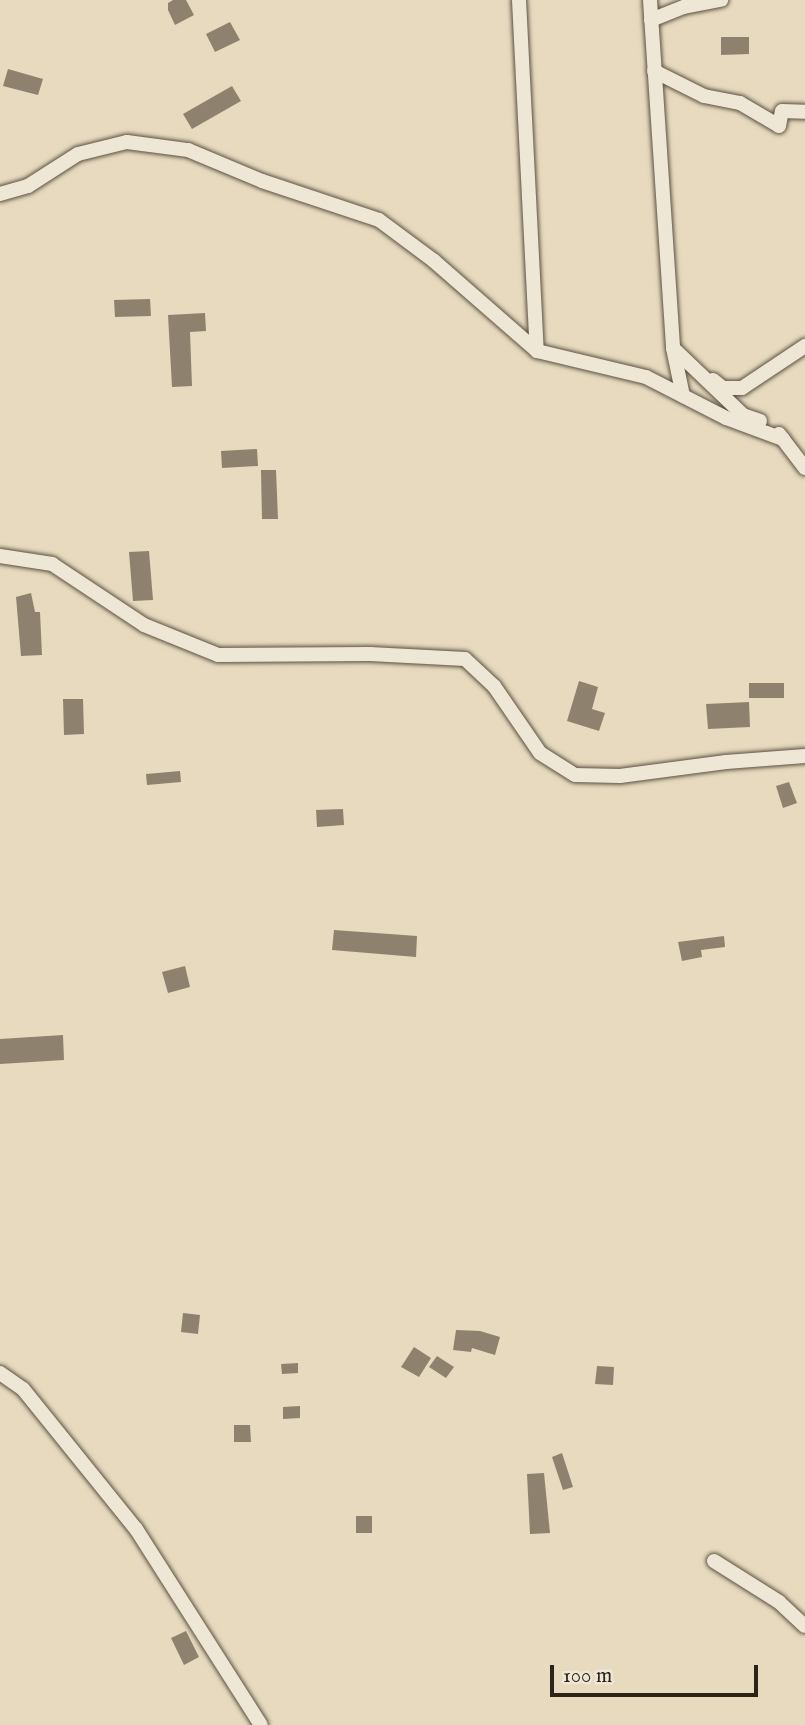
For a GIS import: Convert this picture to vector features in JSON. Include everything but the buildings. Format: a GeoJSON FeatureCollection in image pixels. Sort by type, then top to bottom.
{"type":"FeatureCollection","features":[{"type":"Feature","properties":{"kind":"street"},"geometry":{"type":"LineString","coordinates":[[519,0],[537,352]]}},
{"type":"Feature","properties":{"kind":"street"},"geometry":{"type":"LineString","coordinates":[[650,0],[673,348],[683,396]]}},
{"type":"Feature","properties":{"kind":"street"},"geometry":{"type":"LineString","coordinates":[[651,20],[684,7],[722,0]]}},
{"type":"Feature","properties":{"kind":"street"},"geometry":{"type":"LineString","coordinates":[[654,71],[704,96],[740,103],[779,127],[782,111],[805,112]]}},
{"type":"Feature","properties":{"kind":"street"},"geometry":{"type":"LineString","coordinates":[[0,194],[28,186],[78,154],[127,142],[188,150],[262,181],[379,220],[434,261],[537,352],[646,377],[734,421],[783,439]]}},
{"type":"Feature","properties":{"kind":"street"},"geometry":{"type":"LineString","coordinates":[[673,348],[723,388],[742,388],[805,346]]}},
{"type":"Feature","properties":{"kind":"street"},"geometry":{"type":"LineString","coordinates":[[673,348],[743,415],[774,427],[805,468]]}},
{"type":"Feature","properties":{"kind":"street"},"geometry":{"type":"LineString","coordinates":[[0,556],[52,564],[144,625],[218,654],[370,654],[465,659],[494,686],[540,754],[575,775],[621,776],[726,762],[805,756]]}},
{"type":"Feature","properties":{"kind":"street"},"geometry":{"type":"LineString","coordinates":[[0,1373],[23,1389],[136,1529],[261,1725]]}},
{"type":"Feature","properties":{"kind":"street"},"geometry":{"type":"LineString","coordinates":[[714,1561],[779,1602],[805,1626]]}}]}
